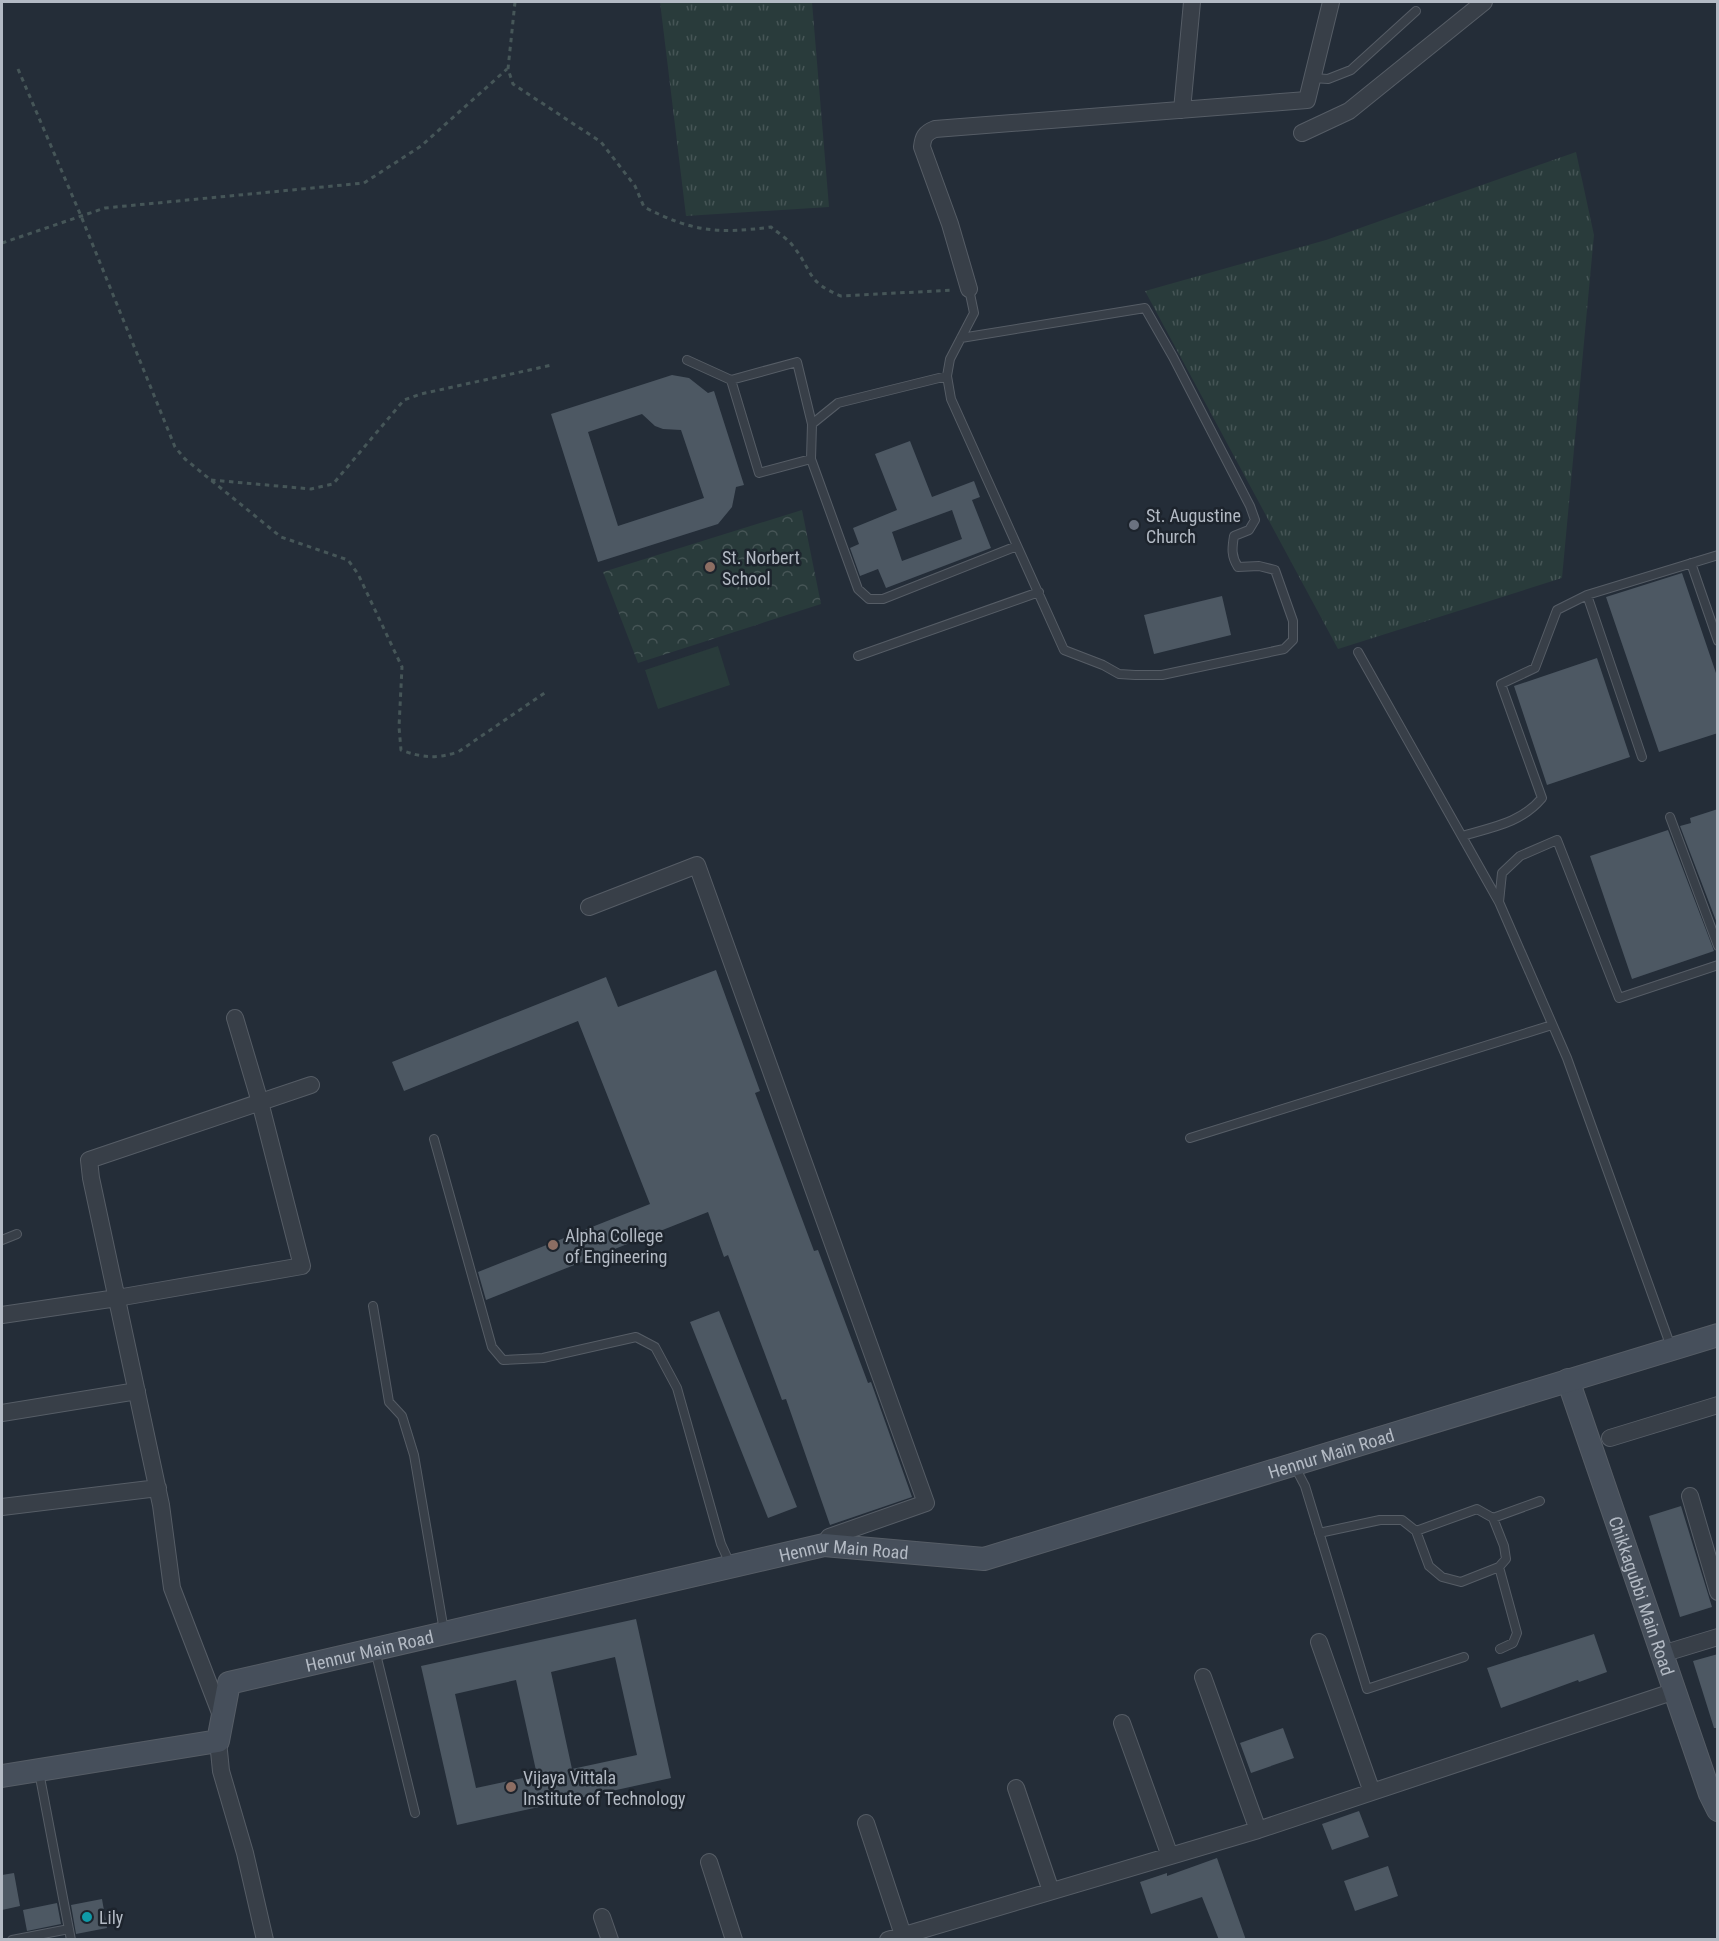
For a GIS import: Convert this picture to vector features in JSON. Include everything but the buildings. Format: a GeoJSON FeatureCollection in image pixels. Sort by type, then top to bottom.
{"type":"FeatureCollection","features":[{"type":"Feature","properties":{"kind":"main road","name":"Hennur Main Road"},"geometry":{"type":"LineString","coordinates":[[218,1741],[230,1683],[824,1545],[984,1559],[1718,1335]]}},
{"type":"Feature","properties":{"kind":"main road","name":"Chikkagubbi Main Road"},"geometry":{"type":"LineString","coordinates":[[1568,1380],[1675,1691],[1715,1798]]}},
{"type":"Feature","properties":{"kind":"main road"},"geometry":{"type":"LineString","coordinates":[[2,1776],[218,1741]]}},
{"type":"Feature","properties":{"kind":"street"},"geometry":{"type":"LineString","coordinates":[[1182,110],[1192,2]]}},
{"type":"Feature","properties":{"kind":"street"},"geometry":{"type":"LineString","coordinates":[[969,289],[950,224],[921,147],[927,132],[935,129],[1307,100],[1331,2]]}},
{"type":"Feature","properties":{"kind":"street"},"geometry":{"type":"LineString","coordinates":[[1302,133],[1349,111],[1484,2]]}},
{"type":"Feature","properties":{"kind":"street"},"geometry":{"type":"LineString","coordinates":[[589,907],[697,865],[926,1503],[829,1537],[824,1545]]}},
{"type":"Feature","properties":{"kind":"street"},"geometry":{"type":"LineString","coordinates":[[2,1315],[302,1266],[260,1102],[235,1018]]}},
{"type":"Feature","properties":{"kind":"street"},"geometry":{"type":"LineString","coordinates":[[222,1719],[172,1588],[158,1488],[89,1160],[311,1085]]}},
{"type":"Feature","properties":{"kind":"street"},"geometry":{"type":"LineString","coordinates":[[2,1413],[137,1391]]}},
{"type":"Feature","properties":{"kind":"street"},"geometry":{"type":"LineString","coordinates":[[1610,1438],[1718,1405]]}},
{"type":"Feature","properties":{"kind":"street"},"geometry":{"type":"LineString","coordinates":[[2,1507],[158,1488]]}},
{"type":"Feature","properties":{"kind":"street"},"geometry":{"type":"LineString","coordinates":[[1690,1496],[1711,1547],[1718,1592]]}},
{"type":"Feature","properties":{"kind":"street"},"geometry":{"type":"LineString","coordinates":[[1662,1654],[1718,1637]]}},
{"type":"Feature","properties":{"kind":"street"},"geometry":{"type":"LineString","coordinates":[[1319,1642],[1372,1792]]}},
{"type":"Feature","properties":{"kind":"street"},"geometry":{"type":"LineString","coordinates":[[1203,1677],[1258,1830]]}},
{"type":"Feature","properties":{"kind":"street"},"geometry":{"type":"LineString","coordinates":[[866,1823],[896,1937],[1258,1830],[1675,1691]]}},
{"type":"Feature","properties":{"kind":"street"},"geometry":{"type":"LineString","coordinates":[[1122,1723],[1170,1856]]}},
{"type":"Feature","properties":{"kind":"street"},"geometry":{"type":"LineString","coordinates":[[218,1741],[220,1771],[245,1853],[265,1940]]}},
{"type":"Feature","properties":{"kind":"street"},"geometry":{"type":"LineString","coordinates":[[1016,1788],[1051,1891]]}},
{"type":"Feature","properties":{"kind":"street"},"geometry":{"type":"LineString","coordinates":[[709,1862],[734,1940]]}},
{"type":"Feature","properties":{"kind":"street"},"geometry":{"type":"LineString","coordinates":[[602,1917],[610,1940]]}},
{"type":"Feature","properties":{"kind":"lane"},"geometry":{"type":"LineString","coordinates":[[1312,78],[1328,79],[1351,69],[1416,11]]}},
{"type":"Feature","properties":{"kind":"lane"},"geometry":{"type":"LineString","coordinates":[[961,338],[1145,308],[1173,357],[1255,519],[1249,530],[1234,536],[1231,549],[1233,559],[1238,567],[1259,566],[1275,570],[1293,621],[1293,640],[1284,649],[1162,675],[1119,674],[1103,665],[1064,650],[951,399],[947,376],[950,359],[974,313],[969,289]]}},
{"type":"Feature","properties":{"kind":"lane"},"geometry":{"type":"LineString","coordinates":[[687,360],[731,380],[797,362],[812,424],[811,459],[858,589],[869,599],[883,599],[1017,546]]}},
{"type":"Feature","properties":{"kind":"lane"},"geometry":{"type":"LineString","coordinates":[[812,424],[838,403],[947,376]]}},
{"type":"Feature","properties":{"kind":"lane"},"geometry":{"type":"LineString","coordinates":[[731,380],[759,473],[811,459]]}},
{"type":"Feature","properties":{"kind":"lane"},"geometry":{"type":"LineString","coordinates":[[1462,836],[1517,819],[1531,811],[1542,798],[1501,684],[1535,668],[1557,610],[1587,595],[1718,555]]}},
{"type":"Feature","properties":{"kind":"lane"},"geometry":{"type":"LineString","coordinates":[[1691,563],[1718,641]]}},
{"type":"Feature","properties":{"kind":"lane"},"geometry":{"type":"LineString","coordinates":[[858,656],[1039,592]]}},
{"type":"Feature","properties":{"kind":"lane"},"geometry":{"type":"LineString","coordinates":[[1587,595],[1642,757]]}},
{"type":"Feature","properties":{"kind":"lane"},"geometry":{"type":"LineString","coordinates":[[1358,652],[1499,902],[1567,1058],[1672,1349]]}},
{"type":"Feature","properties":{"kind":"lane"},"geometry":{"type":"LineString","coordinates":[[1670,817],[1718,946]]}},
{"type":"Feature","properties":{"kind":"lane"},"geometry":{"type":"LineString","coordinates":[[1499,902],[1502,873],[1520,856],[1557,840],[1619,998],[1718,965]]}},
{"type":"Feature","properties":{"kind":"lane"},"geometry":{"type":"LineString","coordinates":[[1190,1138],[1552,1025]]}},
{"type":"Feature","properties":{"kind":"lane"},"geometry":{"type":"LineString","coordinates":[[434,1139],[492,1347],[503,1360],[543,1358],[636,1337],[655,1347],[677,1388],[721,1544],[732,1566]]}},
{"type":"Feature","properties":{"kind":"lane"},"geometry":{"type":"LineString","coordinates":[[2,1240],[17,1234]]}},
{"type":"Feature","properties":{"kind":"lane"},"geometry":{"type":"LineString","coordinates":[[373,1306],[389,1402],[402,1416],[414,1455],[444,1633]]}},
{"type":"Feature","properties":{"kind":"lane"},"geometry":{"type":"LineString","coordinates":[[1294,1464],[1305,1486],[1367,1689],[1464,1657]]}},
{"type":"Feature","properties":{"kind":"lane"},"geometry":{"type":"LineString","coordinates":[[1493,1518],[1540,1501]]}},
{"type":"Feature","properties":{"kind":"lane"},"geometry":{"type":"LineString","coordinates":[[1319,1533],[1380,1520],[1402,1520],[1416,1531],[1429,1566],[1442,1577],[1461,1582],[1499,1567],[1506,1559],[1493,1518],[1477,1509],[1416,1531]]}},
{"type":"Feature","properties":{"kind":"lane"},"geometry":{"type":"LineString","coordinates":[[1499,1567],[1517,1633],[1513,1643],[1500,1649]]}},
{"type":"Feature","properties":{"kind":"lane"},"geometry":{"type":"LineString","coordinates":[[374,1650],[415,1813]]}},
{"type":"Feature","properties":{"kind":"lane"},"geometry":{"type":"LineString","coordinates":[[39,1770],[71,1940]]}},
{"type":"Feature","properties":{"kind":"lane"},"geometry":{"type":"LineString","coordinates":[[12,1940],[69,1929]]}},
{"type":"Feature","properties":{"kind":"path"},"geometry":{"type":"LineString","coordinates":[[515,2],[508,69],[513,84],[601,142],[635,186],[644,207],[673,222],[702,230],[742,231],[771,227],[793,245],[812,279],[828,291],[841,296],[969,289]]}},
{"type":"Feature","properties":{"kind":"path"},"geometry":{"type":"LineString","coordinates":[[18,69],[175,447],[185,459],[281,537],[348,561],[358,574],[402,667],[399,727],[401,750],[421,758],[445,756],[458,752],[546,692]]}},
{"type":"Feature","properties":{"kind":"path"},"geometry":{"type":"LineString","coordinates":[[2,243],[105,208],[364,183],[421,146],[508,69]]}},
{"type":"Feature","properties":{"kind":"path"},"geometry":{"type":"LineString","coordinates":[[210,480],[312,489],[333,484],[404,400],[421,394],[552,365]]}},
{"type":"Feature","properties":{"kind":"green space"},"geometry":{"type":"Polygon","coordinates":[[[660,2],[812,2],[829,207],[686,216],[660,2]]]}},
{"type":"Feature","properties":{"kind":"green space"},"geometry":{"type":"Polygon","coordinates":[[[1576,152],[1594,235],[1562,578],[1338,649],[1145,291],[1326,240],[1576,152]]]}},
{"type":"Feature","properties":{"kind":"green space"},"geometry":{"type":"Polygon","coordinates":[[[802,510],[821,604],[638,663],[603,572],[802,510]]]}},
{"type":"Feature","properties":{"kind":"green space"},"geometry":{"type":"Polygon","coordinates":[[[718,646],[730,685],[658,709],[645,670],[718,646]]]}},
{"type":"Feature","properties":{"kind":"place","name":"St. Augustine Church"},"geometry":{"type":"Point","coordinates":[1134,525]}},
{"type":"Feature","properties":{"kind":"place","name":"St. Norbert School"},"geometry":{"type":"Point","coordinates":[710,567]}},
{"type":"Feature","properties":{"kind":"place","name":"Alpha College of Engineering"},"geometry":{"type":"Point","coordinates":[553,1245]}},
{"type":"Feature","properties":{"kind":"place","name":"Vijaya Vittala Institute of Technology"},"geometry":{"type":"Point","coordinates":[511,1787]}},
{"type":"Feature","properties":{"kind":"place","name":"Lily"},"geometry":{"type":"Point","coordinates":[87,1917]}}]}
